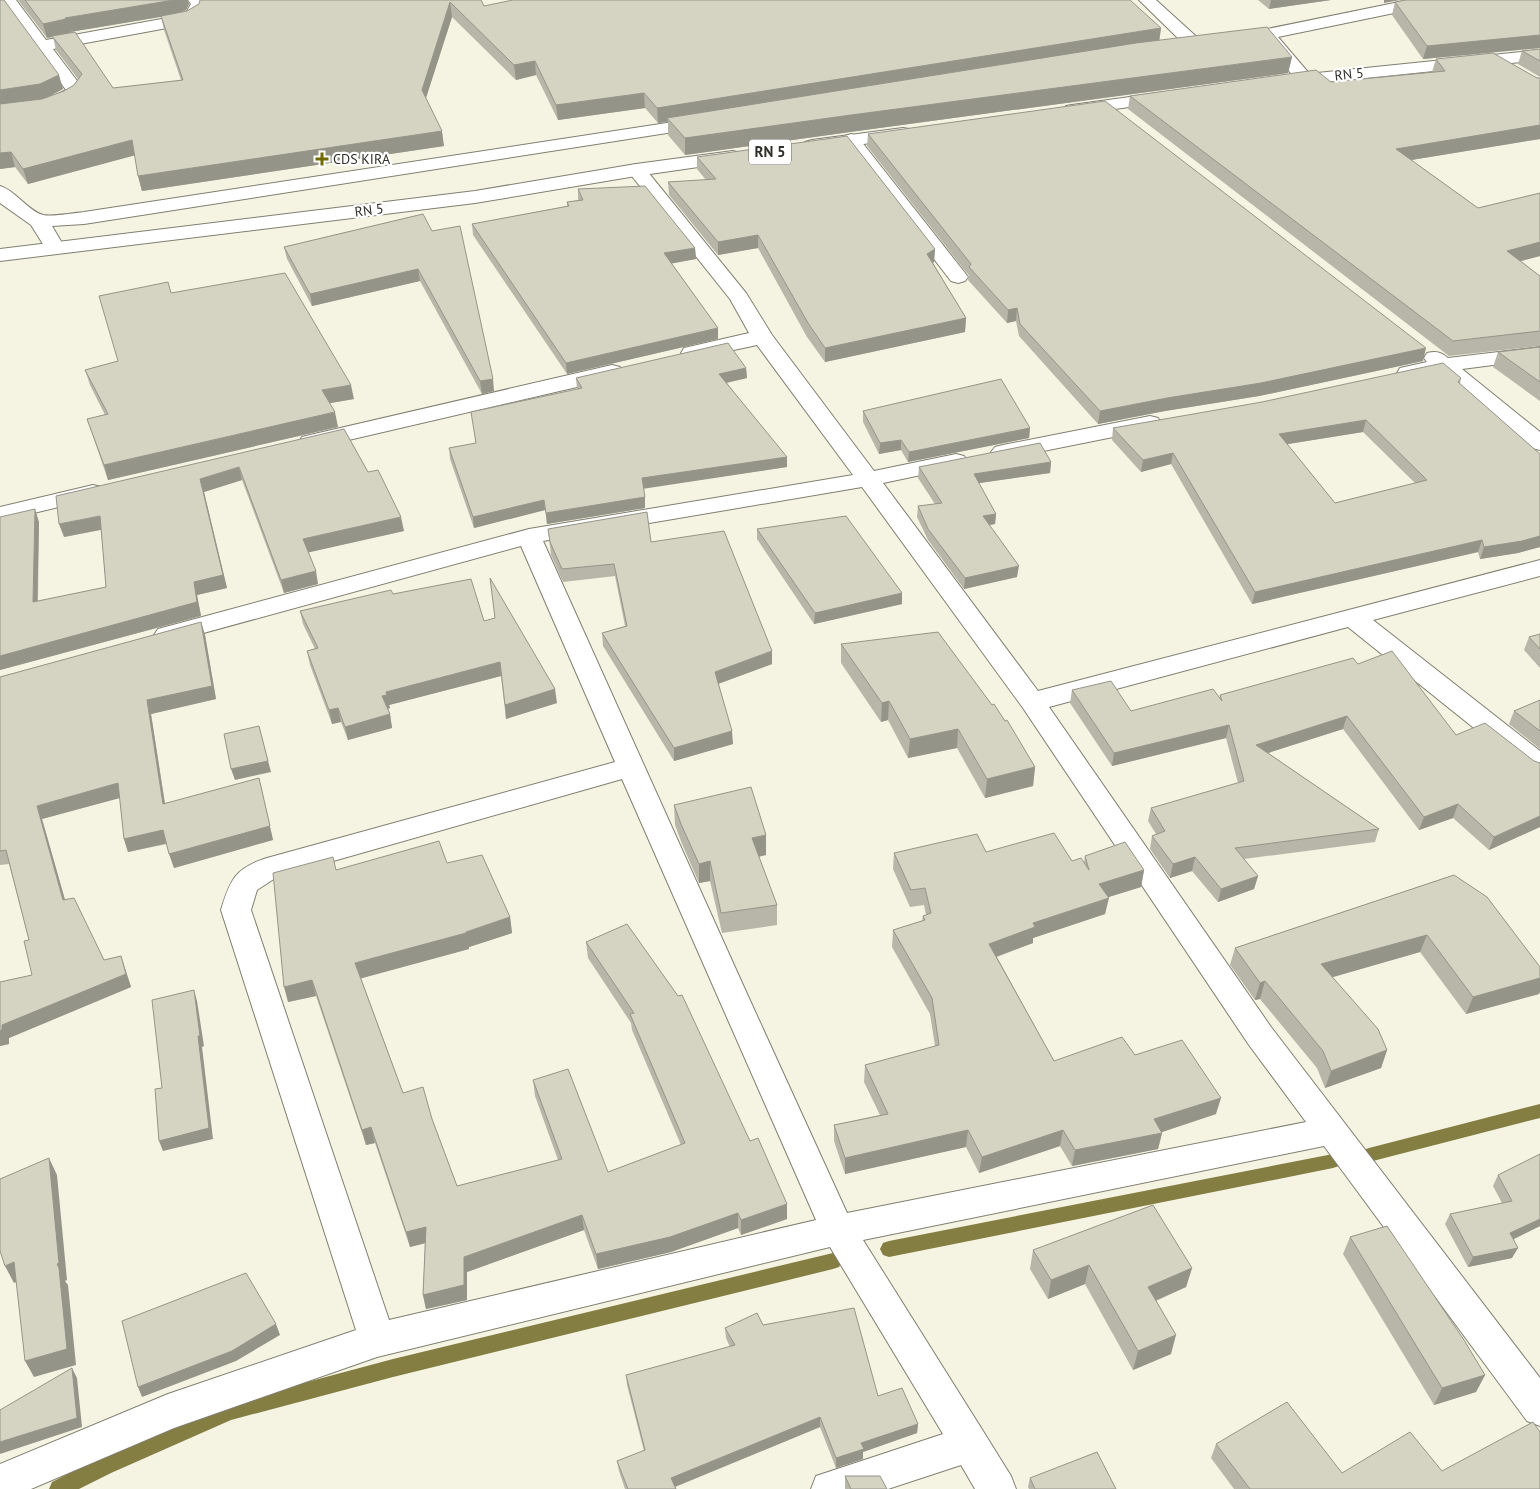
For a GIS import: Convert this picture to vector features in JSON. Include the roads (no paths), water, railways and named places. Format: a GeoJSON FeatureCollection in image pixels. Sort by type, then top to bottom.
{"type":"FeatureCollection","features":[{"type":"Feature","properties":{"kind":"street"},"geometry":{"type":"LineString","coordinates":[[0,113],[62,101],[71,96],[75,90],[8,0]]}},
{"type":"Feature","properties":{"kind":"street"},"geometry":{"type":"LineString","coordinates":[[42,46],[182,20],[194,14],[199,4],[196,0]]}},
{"type":"Feature","properties":{"kind":"street"},"geometry":{"type":"LineString","coordinates":[[1147,0],[1193,43]]}},
{"type":"Feature","properties":{"kind":"street"},"geometry":{"type":"LineString","coordinates":[[1249,36],[1268,34],[1433,0]]}},
{"type":"Feature","properties":{"kind":"street"},"geometry":{"type":"LineString","coordinates":[[1268,34],[1304,78]]}},
{"type":"Feature","properties":{"kind":"street"},"geometry":{"type":"LineString","coordinates":[[1167,47],[1212,41]]}},
{"type":"Feature","properties":{"kind":"street","name":"RN 5"},"geometry":{"type":"LineString","coordinates":[[1266,84],[1304,78],[1540,55]]}},
{"type":"Feature","properties":{"kind":"street"},"geometry":{"type":"LineString","coordinates":[[1493,59],[1517,72]]}},
{"type":"Feature","properties":{"kind":"street"},"geometry":{"type":"LineString","coordinates":[[1058,112],[1181,95]]}},
{"type":"Feature","properties":{"kind":"street"},"geometry":{"type":"LineString","coordinates":[[1108,105],[1131,123]]}},
{"type":"Feature","properties":{"kind":"street"},"geometry":{"type":"LineString","coordinates":[[39,221],[84,218],[724,119]]}},
{"type":"Feature","properties":{"kind":"street","name":"RN 5"},"geometry":{"type":"LineString","coordinates":[[792,148],[920,131]]}},
{"type":"Feature","properties":{"kind":"street"},"geometry":{"type":"LineString","coordinates":[[851,140],[958,277]]}},
{"type":"Feature","properties":{"kind":"street","name":"RN 5"},"geometry":{"type":"LineString","coordinates":[[0,256],[475,198],[636,170],[753,154]]}},
{"type":"Feature","properties":{"kind":"street"},"geometry":{"type":"LineString","coordinates":[[636,170],[739,297],[762,337],[1032,702],[1260,1036],[1540,1408]]}},
{"type":"Feature","properties":{"kind":"street"},"geometry":{"type":"LineString","coordinates":[[0,192],[8,200],[39,221],[55,248]]}},
{"type":"Feature","properties":{"kind":"street"},"geometry":{"type":"LineString","coordinates":[[675,357],[762,337]]}},
{"type":"Feature","properties":{"kind":"street"},"geometry":{"type":"LineString","coordinates":[[1420,347],[1540,443]]}},
{"type":"Feature","properties":{"kind":"street"},"geometry":{"type":"LineString","coordinates":[[1386,378],[1444,365],[1540,353]]}},
{"type":"Feature","properties":{"kind":"street"},"geometry":{"type":"LineString","coordinates":[[289,447],[636,366]]}},
{"type":"Feature","properties":{"kind":"street"},"geometry":{"type":"LineString","coordinates":[[144,641],[529,536],[868,479],[1174,418]]}},
{"type":"Feature","properties":{"kind":"street"},"geometry":{"type":"LineString","coordinates":[[0,514],[116,487]]}},
{"type":"Feature","properties":{"kind":"street"},"geometry":{"type":"LineString","coordinates":[[529,536],[838,1230],[997,1489]]}},
{"type":"Feature","properties":{"kind":"street"},"geometry":{"type":"LineString","coordinates":[[1032,702],[1540,568]]}},
{"type":"Feature","properties":{"kind":"street"},"geometry":{"type":"LineString","coordinates":[[1352,617],[1540,766]]}},
{"type":"Feature","properties":{"kind":"street"},"geometry":{"type":"LineString","coordinates":[[377,1340],[236,910],[244,884],[267,869],[630,766]]}},
{"type":"Feature","properties":{"kind":"street"},"geometry":{"type":"LineString","coordinates":[[0,1483],[168,1412],[377,1340],[838,1230],[1331,1131]]}},
{"type":"Feature","properties":{"kind":"street"},"geometry":{"type":"LineString","coordinates":[[830,1489],[970,1444]]}},
{"type":"Feature","properties":{"kind":"waterway"},"geometry":{"type":"LineString","coordinates":[[1369,1155],[1540,1111]]}},
{"type":"Feature","properties":{"kind":"waterway"},"geometry":{"type":"LineString","coordinates":[[889,1249],[1333,1161]]}},
{"type":"Feature","properties":{"kind":"waterway"},"geometry":{"type":"LineString","coordinates":[[59,1489],[104,1466],[229,1412],[393,1368],[833,1261]]}},
{"type":"Feature","properties":{"kind":"place","name":"CDS KIRA"},"geometry":{"type":"Point","coordinates":[322,159]}}]}
